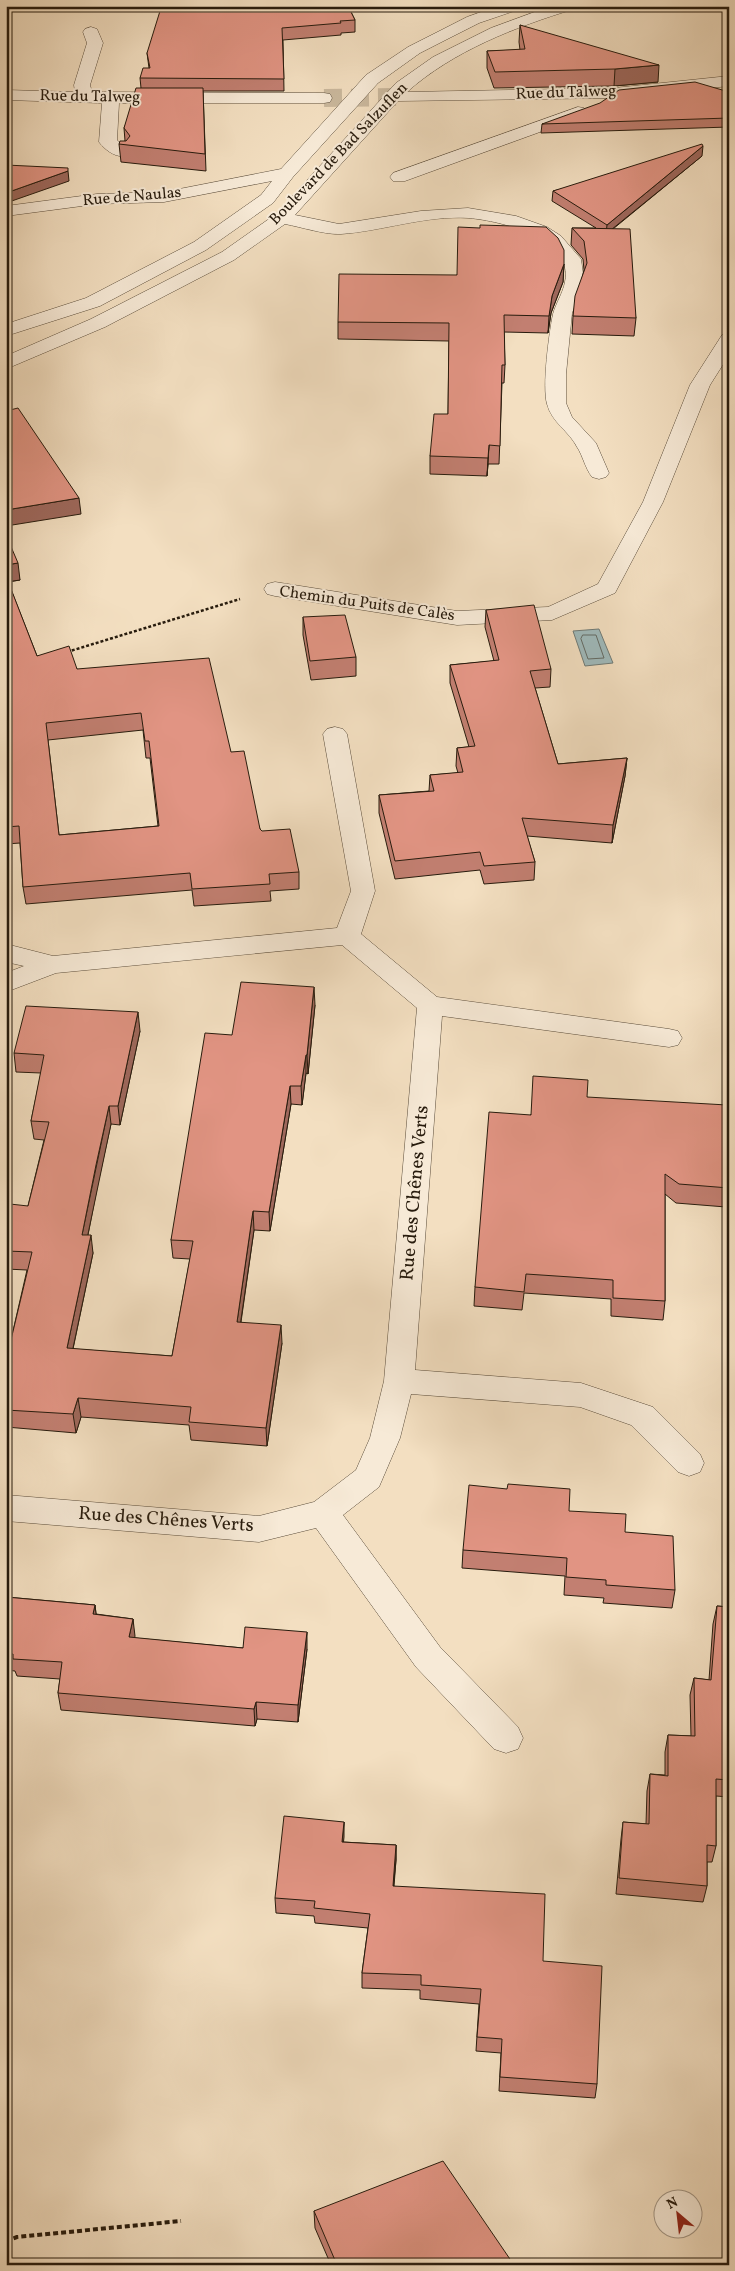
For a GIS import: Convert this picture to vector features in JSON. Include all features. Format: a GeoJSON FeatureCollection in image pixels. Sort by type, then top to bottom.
{"type":"FeatureCollection","features":[{"type":"Feature","properties":{"kind":"street","name":"Boulevard de Bad Salzuflen"},"geometry":{"type":"LineString","coordinates":[[6,330],[93,302],[200,246],[267,199],[287,173],[372,79],[422,46],[473,20],[514,6]]}},
{"type":"Feature","properties":{"kind":"street","name":"Boulevard de Bad Salzuflen"},"geometry":{"type":"LineString","coordinates":[[6,363],[98,324],[228,256],[282,218],[402,87],[439,60],[497,31],[568,6]]}},
{"type":"Feature","properties":{"kind":"street"},"geometry":{"type":"LineString","coordinates":[[84,98],[82,85],[95,43],[90,32]]}},
{"type":"Feature","properties":{"kind":"street","name":"Rue du Talweg"},"geometry":{"type":"LineString","coordinates":[[403,97],[614,92],[729,81]]}},
{"type":"Feature","properties":{"kind":"street"},"geometry":{"type":"LineString","coordinates":[[399,177],[592,107],[614,92]]}},
{"type":"Feature","properties":{"kind":"street","name":"Rue du Talweg"},"geometry":{"type":"LineString","coordinates":[[6,95],[84,98],[324,98]]}},
{"type":"Feature","properties":{"kind":"street"},"geometry":{"type":"LineString","coordinates":[[111,98],[108,142],[121,152]]}},
{"type":"Feature","properties":{"kind":"street","name":"Rue de Naulas"},"geometry":{"type":"LineString","coordinates":[[6,211],[97,199],[164,197],[287,173]]}},
{"type":"Feature","properties":{"kind":"street"},"geometry":{"type":"LineString","coordinates":[[282,218],[339,229],[421,216],[468,213],[510,220],[541,231],[555,240],[572,259],[575,281],[562,314],[556,374],[556,403],[563,419],[586,443],[599,473]]}},
{"type":"Feature","properties":{"kind":"street"},"geometry":{"type":"LineString","coordinates":[[6,346],[93,302]]}},
{"type":"Feature","properties":{"kind":"street","name":"Chemin du Puits de Calès"},"geometry":{"type":"LineString","coordinates":[[275,589],[457,618],[552,613],[607,588],[653,502],[700,385],[729,339]]}},
{"type":"Feature","properties":{"kind":"street"},"geometry":{"type":"LineString","coordinates":[[335,734],[363,891],[347,936]]}},
{"type":"Feature","properties":{"kind":"street"},"geometry":{"type":"LineString","coordinates":[[6,983],[53,965],[347,936],[430,1005],[669,1038]]}},
{"type":"Feature","properties":{"kind":"street"},"geometry":{"type":"LineString","coordinates":[[6,954],[53,965]]}},
{"type":"Feature","properties":{"kind":"street","name":"Rue des Chênes Verts"},"geometry":{"type":"LineString","coordinates":[[6,1508],[258,1529],[323,1513],[368,1478],[385,1438],[399,1381],[430,1005]]}},
{"type":"Feature","properties":{"kind":"street"},"geometry":{"type":"LineString","coordinates":[[399,1381],[581,1395],[642,1416],[689,1463]]}},
{"type":"Feature","properties":{"kind":"street"},"geometry":{"type":"LineString","coordinates":[[323,1513],[428,1657],[506,1738]]}},
{"type":"Feature","properties":{"kind":"path","name":"Chemin du Puits de Calès"},"geometry":{"type":"LineString","coordinates":[[60,654],[275,589]]}},
{"type":"Feature","properties":{"kind":"path"},"geometry":{"type":"LineString","coordinates":[[6,2240],[17,2237],[181,2222]]}},
{"type":"Feature","properties":{"kind":"water"},"geometry":{"type":"Polygon","coordinates":[[[599,629],[613,663],[585,666],[573,631],[599,629]]]}},
{"type":"Feature","properties":{"kind":"building"},"geometry":{"type":"Polygon","coordinates":[[[178,6],[348,6],[355,20],[282,28],[284,79],[140,78],[143,68],[150,68],[147,53],[160,11],[179,10],[178,6]]]}},
{"type":"Feature","properties":{"kind":"building"},"geometry":{"type":"Polygon","coordinates":[[[520,25],[659,65],[615,69],[495,72],[487,51],[525,49],[520,25]]]}},
{"type":"Feature","properties":{"kind":"building"},"geometry":{"type":"Polygon","coordinates":[[[695,82],[729,92],[729,118],[542,124],[600,103],[619,90],[695,82]]]}},
{"type":"Feature","properties":{"kind":"building"},"geometry":{"type":"Polygon","coordinates":[[[136,88],[203,88],[205,154],[119,144],[120,141],[126,141],[130,136],[124,128],[136,88]]]}},
{"type":"Feature","properties":{"kind":"building"},"geometry":{"type":"Polygon","coordinates":[[[702,144],[703,146],[607,225],[553,191],[702,144]]]}},
{"type":"Feature","properties":{"kind":"building"},"geometry":{"type":"Polygon","coordinates":[[[6,165],[68,168],[68,171],[6,193],[6,165]]]}},
{"type":"Feature","properties":{"kind":"building"},"geometry":{"type":"Polygon","coordinates":[[[480,225],[546,227],[558,238],[564,250],[564,264],[552,296],[549,316],[504,315],[505,365],[502,365],[500,446],[489,445],[488,458],[430,456],[434,414],[448,414],[449,323],[338,322],[339,274],[457,275],[458,227],[480,228],[480,225]]]}},
{"type":"Feature","properties":{"kind":"building"},"geometry":{"type":"Polygon","coordinates":[[[572,228],[630,229],[636,318],[573,316],[575,296],[587,263],[584,241],[572,228]]]}},
{"type":"Feature","properties":{"kind":"building"},"geometry":{"type":"Polygon","coordinates":[[[18,408],[79,498],[6,510],[6,411],[18,408]]]}},
{"type":"Feature","properties":{"kind":"building"},"geometry":{"type":"Polygon","coordinates":[[[6,535],[18,563],[6,565],[6,535]]]}},
{"type":"Feature","properties":{"kind":"building"},"geometry":{"type":"Polygon","coordinates":[[[6,576],[37,656],[69,646],[77,669],[209,658],[231,752],[244,751],[260,829],[262,831],[290,829],[299,872],[269,874],[270,884],[192,889],[190,873],[23,887],[19,826],[6,827],[6,576]],[[141,713],[46,723],[59,835],[159,826],[149,741],[145,741],[141,713]]]}},
{"type":"Feature","properties":{"kind":"building"},"geometry":{"type":"Polygon","coordinates":[[[534,605],[551,669],[530,671],[558,764],[627,758],[613,825],[522,818],[535,862],[484,866],[480,852],[395,861],[379,795],[434,791],[430,775],[463,772],[457,748],[475,746],[450,665],[499,660],[486,610],[534,605]]]}},
{"type":"Feature","properties":{"kind":"building"},"geometry":{"type":"Polygon","coordinates":[[[345,615],[356,657],[310,661],[303,617],[345,615]]]}},
{"type":"Feature","properties":{"kind":"building"},"geometry":{"type":"Polygon","coordinates":[[[241,982],[314,987],[307,1055],[301,1086],[290,1086],[269,1212],[253,1211],[237,1322],[281,1325],[266,1428],[189,1422],[191,1407],[78,1398],[73,1414],[6,1410],[6,1344],[10,1344],[32,1252],[6,1251],[6,1220],[10,1204],[28,1206],[49,1122],[31,1121],[44,1055],[14,1053],[26,1006],[138,1012],[118,1106],[109,1106],[96,1165],[82,1235],[91,1235],[67,1348],[172,1356],[193,1241],[171,1240],[205,1033],[232,1035],[241,982]]]}},
{"type":"Feature","properties":{"kind":"building"},"geometry":{"type":"Polygon","coordinates":[[[533,1076],[588,1080],[587,1097],[727,1105],[729,1188],[679,1184],[665,1174],[665,1301],[613,1298],[613,1280],[526,1274],[524,1292],[475,1287],[489,1112],[531,1115],[533,1076]]]}},
{"type":"Feature","properties":{"kind":"building"},"geometry":{"type":"Polygon","coordinates":[[[508,1484],[570,1489],[569,1511],[626,1514],[625,1532],[673,1536],[675,1590],[606,1585],[606,1580],[566,1577],[567,1558],[463,1550],[469,1485],[507,1489],[508,1484]]]}},
{"type":"Feature","properties":{"kind":"building"},"geometry":{"type":"Polygon","coordinates":[[[6,1597],[95,1605],[93,1614],[133,1619],[129,1637],[243,1648],[245,1627],[307,1632],[298,1705],[256,1702],[254,1709],[58,1693],[62,1662],[13,1659],[13,1654],[6,1654],[6,1597]]]}},
{"type":"Feature","properties":{"kind":"building"},"geometry":{"type":"Polygon","coordinates":[[[717,1606],[729,1607],[729,1780],[716,1779],[716,1846],[707,1845],[707,1886],[619,1878],[623,1822],[649,1824],[650,1774],[668,1776],[668,1735],[695,1736],[694,1678],[711,1680],[717,1606]]]}},
{"type":"Feature","properties":{"kind":"building"},"geometry":{"type":"Polygon","coordinates":[[[284,1816],[344,1822],[342,1842],[396,1845],[393,1886],[545,1894],[543,1961],[602,1966],[597,2084],[500,2077],[502,2039],[477,2037],[481,1989],[421,1985],[421,1975],[362,1973],[370,1914],[314,1908],[315,1901],[275,1898],[284,1816]]]}},
{"type":"Feature","properties":{"kind":"building"},"geometry":{"type":"Polygon","coordinates":[[[443,2161],[514,2265],[337,2265],[314,2211],[443,2161]]]}},
{"type":"Feature","properties":{"kind":"tunnel"},"geometry":{"type":"LineString","coordinates":[[324,98],[403,97]]}}]}
